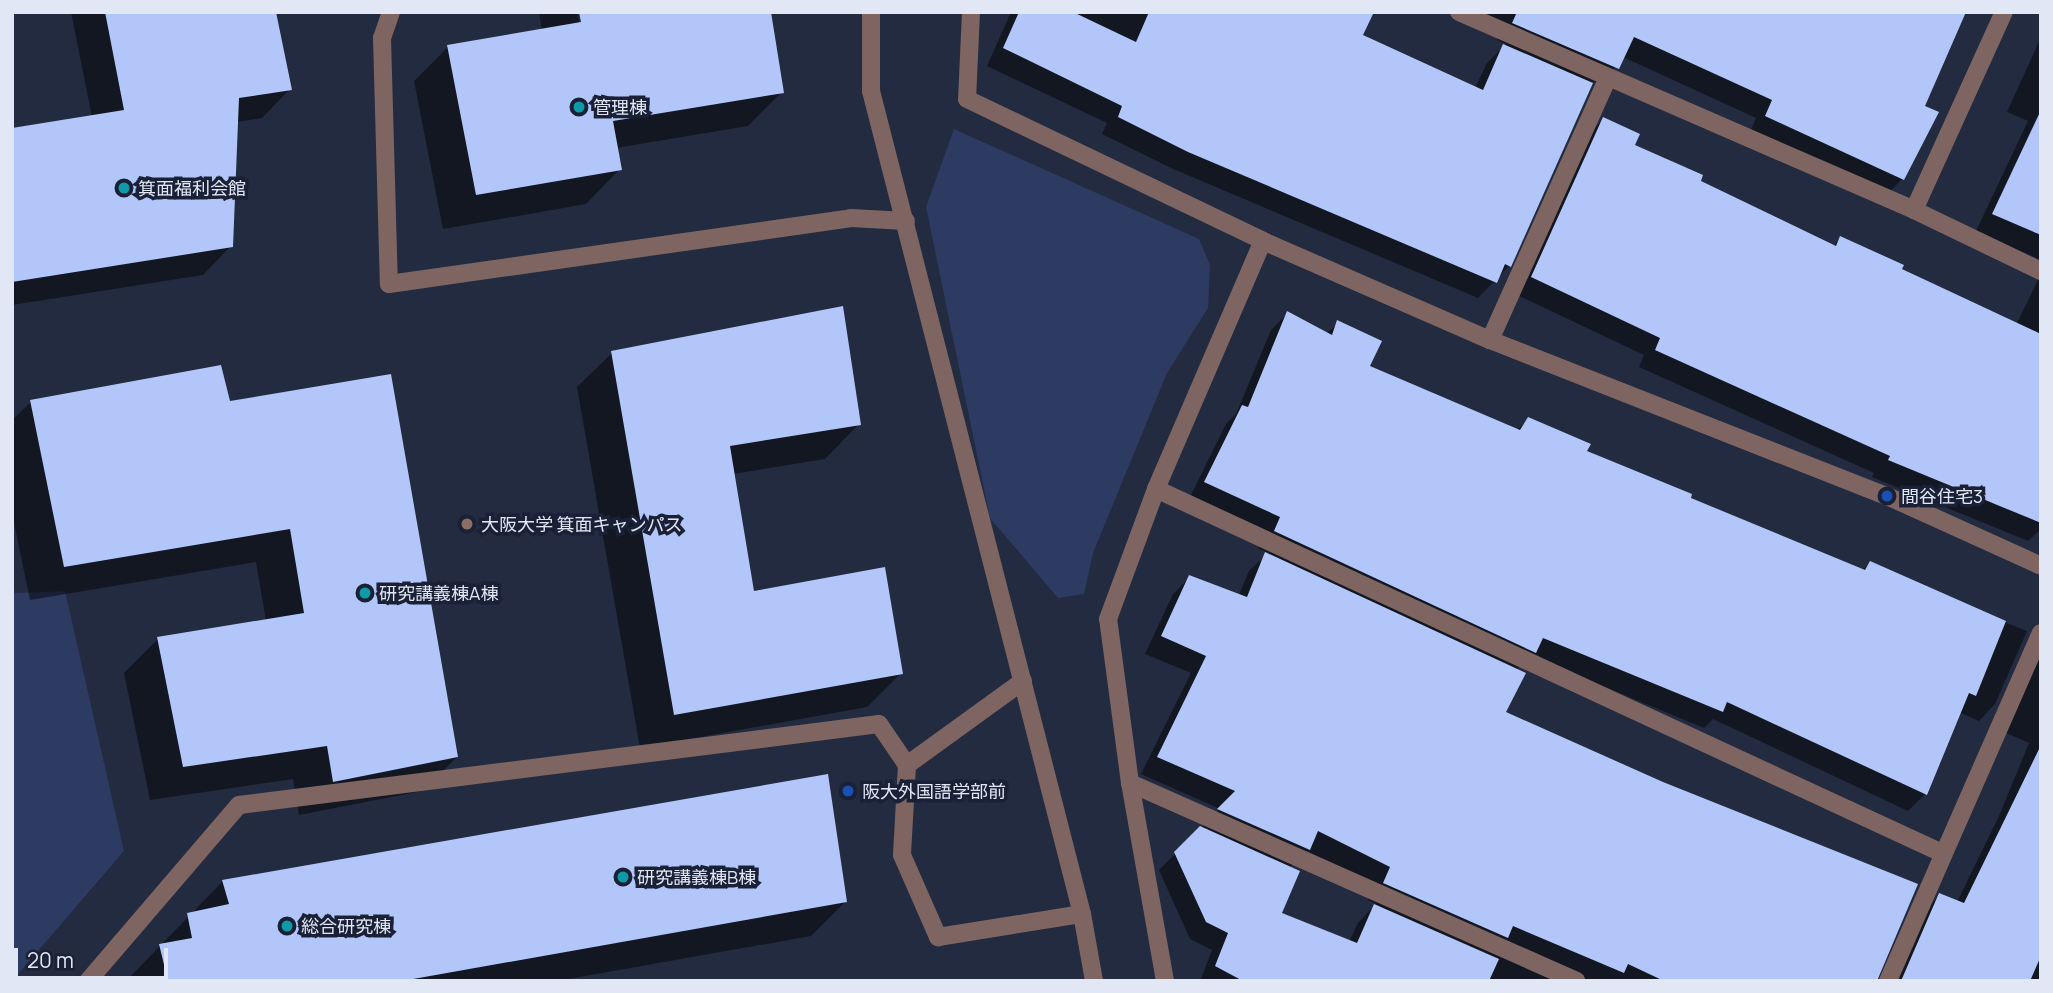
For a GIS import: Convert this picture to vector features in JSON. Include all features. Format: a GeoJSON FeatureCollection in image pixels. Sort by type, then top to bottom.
{"type":"FeatureCollection","features":[{"type":"Feature","properties":{"kind":"street"},"geometry":{"type":"LineString","coordinates":[[391,12],[382,38],[389,284],[851,218],[906,221]]}},
{"type":"Feature","properties":{"kind":"street"},"geometry":{"type":"LineString","coordinates":[[871,12],[870,91],[906,221],[1082,914],[1094,981]]}},
{"type":"Feature","properties":{"kind":"street"},"geometry":{"type":"LineString","coordinates":[[971,12],[967,99],[1263,241],[1490,340],[1887,496],[2041,566]]}},
{"type":"Feature","properties":{"kind":"street"},"geometry":{"type":"LineString","coordinates":[[1459,12],[1914,210],[2041,271]]}},
{"type":"Feature","properties":{"kind":"street"},"geometry":{"type":"LineString","coordinates":[[1914,210],[2004,12]]}},
{"type":"Feature","properties":{"kind":"street"},"geometry":{"type":"LineString","coordinates":[[1490,340],[1608,78]]}},
{"type":"Feature","properties":{"kind":"street"},"geometry":{"type":"LineString","coordinates":[[1165,981],[1130,783],[1108,619],[1156,489],[1263,241]]}},
{"type":"Feature","properties":{"kind":"street"},"geometry":{"type":"LineString","coordinates":[[1156,489],[1944,854]]}},
{"type":"Feature","properties":{"kind":"street"},"geometry":{"type":"LineString","coordinates":[[1888,981],[2041,633]]}},
{"type":"Feature","properties":{"kind":"street"},"geometry":{"type":"LineString","coordinates":[[907,765],[1023,681]]}},
{"type":"Feature","properties":{"kind":"street"},"geometry":{"type":"LineString","coordinates":[[88,981],[239,805],[879,724],[907,765],[902,855],[937,937],[1082,914]]}},
{"type":"Feature","properties":{"kind":"street"},"geometry":{"type":"LineString","coordinates":[[1130,783],[1576,981]]}},
{"type":"Feature","properties":{"kind":"shaded area"},"geometry":{"type":"Polygon","coordinates":[[[954,129],[1199,239],[1210,265],[1208,308],[1167,373],[1093,553],[1084,594],[1058,598],[990,518],[926,207],[954,129]]]}},
{"type":"Feature","properties":{"kind":"shaded area"},"geometry":{"type":"Polygon","coordinates":[[[12,582],[15,593],[65,591],[124,851],[12,981],[12,582]]]}},
{"type":"Feature","properties":{"kind":"building","name":"箕面福利会館"},"geometry":{"type":"Polygon","coordinates":[[[105,12],[276,12],[292,90],[239,98],[233,247],[12,282],[12,128],[124,110],[105,12]]]}},
{"type":"Feature","properties":{"kind":"building","name":"管理棟"},"geometry":{"type":"Polygon","coordinates":[[[579,12],[771,12],[784,93],[613,121],[622,170],[476,195],[447,45],[581,22],[579,12]]]}},
{"type":"Feature","properties":{"kind":"building"},"geometry":{"type":"Polygon","coordinates":[[[1019,12],[1073,12],[1136,42],[1149,12],[1374,12],[1363,35],[1483,90],[1503,44],[1593,83],[1511,267],[1505,264],[1497,283],[1188,152],[1118,117],[1122,106],[1003,48],[1019,12]]]}},
{"type":"Feature","properties":{"kind":"building"},"geometry":{"type":"Polygon","coordinates":[[[1517,12],[1966,12],[1925,106],[1939,112],[1904,180],[1765,116],[1772,100],[1634,37],[1619,69],[1512,23],[1517,12]]]}},
{"type":"Feature","properties":{"kind":"building"},"geometry":{"type":"Polygon","coordinates":[[[2041,110],[2041,235],[1992,214],[2041,110]]]}},
{"type":"Feature","properties":{"kind":"building"},"geometry":{"type":"Polygon","coordinates":[[[1603,117],[1640,134],[1635,145],[1703,175],[1701,181],[1836,246],[1840,236],[1904,265],[1902,269],[2041,334],[2041,523],[1888,460],[1890,456],[1655,350],[1660,338],[1531,277],[1603,117]]]}},
{"type":"Feature","properties":{"kind":"building"},"geometry":{"type":"Polygon","coordinates":[[[843,306],[861,425],[730,446],[754,591],[885,567],[903,674],[674,715],[611,351],[843,306]]]}},
{"type":"Feature","properties":{"kind":"building"},"geometry":{"type":"Polygon","coordinates":[[[1287,311],[1332,335],[1337,320],[1382,341],[1370,366],[1520,430],[1528,417],[1591,444],[1587,451],[1692,494],[1691,498],[1865,570],[1870,561],[2006,621],[1976,696],[1969,693],[1927,795],[1727,702],[1723,712],[1543,638],[1536,653],[1274,531],[1280,517],[1204,482],[1242,405],[1248,407],[1287,311]]]}},
{"type":"Feature","properties":{"kind":"building","name":"研究講義棟A棟"},"geometry":{"type":"Polygon","coordinates":[[[221,365],[230,401],[391,374],[458,757],[333,782],[327,746],[183,767],[157,637],[304,613],[290,529],[64,567],[30,400],[221,365]]]}},
{"type":"Feature","properties":{"kind":"building"},"geometry":{"type":"Polygon","coordinates":[[[1265,552],[1526,673],[1506,712],[1663,782],[1918,884],[1877,981],[1664,981],[1628,964],[1624,973],[1513,926],[1508,938],[1383,883],[1390,867],[1318,831],[1310,850],[1217,809],[1235,791],[1157,757],[1206,656],[1161,636],[1189,575],[1247,597],[1265,552]]]}},
{"type":"Feature","properties":{"kind":"building"},"geometry":{"type":"Polygon","coordinates":[[[2041,745],[2041,956],[2030,981],[1901,981],[1939,893],[1964,903],[2041,745]]]}},
{"type":"Feature","properties":{"kind":"building","name":"研究講義棟B棟"},"geometry":{"type":"Polygon","coordinates":[[[828,774],[847,902],[402,981],[168,981],[159,944],[192,938],[187,913],[229,904],[222,880],[828,774]]]}},
{"type":"Feature","properties":{"kind":"building"},"geometry":{"type":"Polygon","coordinates":[[[1200,826],[1300,871],[1282,913],[1357,943],[1374,904],[1499,959],[1489,981],[1243,981],[1215,966],[1228,933],[1206,922],[1174,852],[1200,826]]]}},
{"type":"Feature","properties":{"kind":"place","name":"管理棟"},"geometry":{"type":"Point","coordinates":[579,107]}},
{"type":"Feature","properties":{"kind":"place","name":"箕面福利会館"},"geometry":{"type":"Point","coordinates":[124,188]}},
{"type":"Feature","properties":{"kind":"place","name":"間谷住宅3"},"geometry":{"type":"Point","coordinates":[1887,496]}},
{"type":"Feature","properties":{"kind":"place","name":"大阪大学 箕面キャンパス"},"geometry":{"type":"Point","coordinates":[467,524]}},
{"type":"Feature","properties":{"kind":"place","name":"研究講義棟A棟"},"geometry":{"type":"Point","coordinates":[365,593]}},
{"type":"Feature","properties":{"kind":"place","name":"阪大外国語学部前"},"geometry":{"type":"Point","coordinates":[848,791]}},
{"type":"Feature","properties":{"kind":"place","name":"研究講義棟B棟"},"geometry":{"type":"Point","coordinates":[623,877]}},
{"type":"Feature","properties":{"kind":"place","name":"総合研究棟"},"geometry":{"type":"Point","coordinates":[287,926]}}]}
